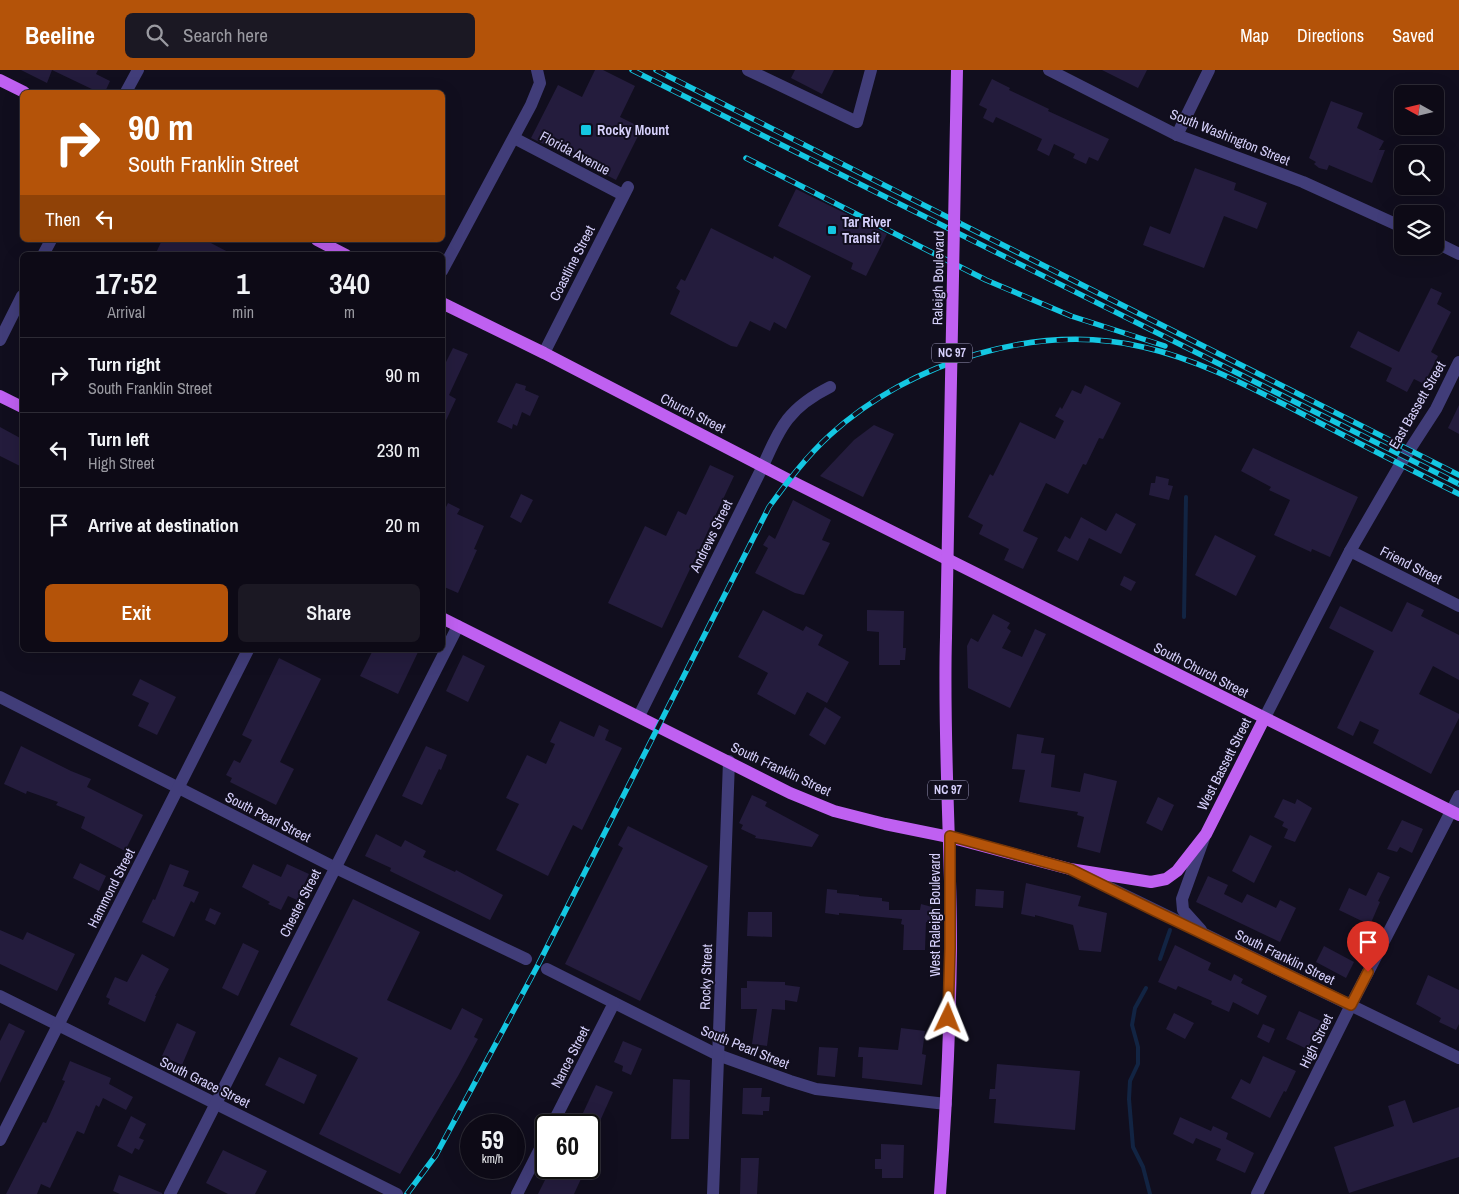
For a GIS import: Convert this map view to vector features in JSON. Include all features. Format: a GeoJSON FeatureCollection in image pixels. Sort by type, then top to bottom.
{"type":"FeatureCollection","features":[{"type":"Feature","properties":{"kind":"main road","name":"Raleigh Boulevard"},"geometry":{"type":"LineString","coordinates":[[946,636],[958,70]]}},
{"type":"Feature","properties":{"kind":"main road"},"geometry":{"type":"LineString","coordinates":[[0,80],[20,90]]}},
{"type":"Feature","properties":{"kind":"main road"},"geometry":{"type":"LineString","coordinates":[[320,242],[340,252]]}},
{"type":"Feature","properties":{"kind":"main road","name":"Church Street"},"geometry":{"type":"LineString","coordinates":[[445,304],[930,550]]}},
{"type":"Feature","properties":{"kind":"main road"},"geometry":{"type":"LineString","coordinates":[[0,396],[20,406]]}},
{"type":"Feature","properties":{"kind":"main road","name":"South Church Street"},"geometry":{"type":"LineString","coordinates":[[930,550],[1455,813]]}},
{"type":"Feature","properties":{"kind":"main road","name":"South Franklin Street"},"geometry":{"type":"LineString","coordinates":[[445,620],[790,793],[834,811],[885,824],[950,836],[1070,869]]}},
{"type":"Feature","properties":{"kind":"main road","name":"West Raleigh Boulevard"},"geometry":{"type":"LineString","coordinates":[[940,1194],[946,1104],[950,948],[946,636]]}},
{"type":"Feature","properties":{"kind":"main road","name":"West Bassett Street"},"geometry":{"type":"LineString","coordinates":[[1070,869],[1151,882],[1166,879],[1177,871],[1206,834],[1264,718]]}},
{"type":"Feature","properties":{"kind":"street"},"geometry":{"type":"LineString","coordinates":[[127,90],[138,70]]}},
{"type":"Feature","properties":{"kind":"street"},"geometry":{"type":"LineString","coordinates":[[445,265],[514,138],[536,92],[540,83],[537,70]]}},
{"type":"Feature","properties":{"kind":"street"},"geometry":{"type":"LineString","coordinates":[[748,70],[857,122],[871,70]]}},
{"type":"Feature","properties":{"kind":"street","name":"South Washington Street"},"geometry":{"type":"LineString","coordinates":[[1049,70],[1177,135],[1303,182],[1394,223]]}},
{"type":"Feature","properties":{"kind":"street"},"geometry":{"type":"LineString","coordinates":[[1177,135],[1209,70]]}},
{"type":"Feature","properties":{"kind":"street","name":"Florida Avenue"},"geometry":{"type":"LineString","coordinates":[[514,138],[625,191]]}},
{"type":"Feature","properties":{"kind":"street","name":"Coastline Street"},"geometry":{"type":"LineString","coordinates":[[544,353],[625,191]]}},
{"type":"Feature","properties":{"kind":"street"},"geometry":{"type":"LineString","coordinates":[[1444,246],[1459,254]]}},
{"type":"Feature","properties":{"kind":"street"},"geometry":{"type":"LineString","coordinates":[[0,340],[20,300]]}},
{"type":"Feature","properties":{"kind":"street","name":"East Bassett Street"},"geometry":{"type":"LineString","coordinates":[[1401,464],[1436,408],[1459,362]]}},
{"type":"Feature","properties":{"kind":"street","name":"Andrews Street"},"geometry":{"type":"LineString","coordinates":[[639,716],[763,466],[776,434],[797,408],[830,387]]}},
{"type":"Feature","properties":{"kind":"street","name":"West Bassett Street"},"geometry":{"type":"LineString","coordinates":[[1264,718],[1350,551],[1401,464]]}},
{"type":"Feature","properties":{"kind":"street","name":"Friend Street"},"geometry":{"type":"LineString","coordinates":[[1350,551],[1459,606]]}},
{"type":"Feature","properties":{"kind":"street","name":"Chester Street"},"geometry":{"type":"LineString","coordinates":[[445,651],[458,626]]}},
{"type":"Feature","properties":{"kind":"street","name":"Hammond Street"},"geometry":{"type":"LineString","coordinates":[[0,1140],[247,652]]}},
{"type":"Feature","properties":{"kind":"street","name":"Chester Street"},"geometry":{"type":"LineString","coordinates":[[170,1194],[334,867],[445,652]]}},
{"type":"Feature","properties":{"kind":"street","name":"South Pearl Street"},"geometry":{"type":"LineString","coordinates":[[0,697],[334,867],[526,959]]}},
{"type":"Feature","properties":{"kind":"street","name":"Rocky Street"},"geometry":{"type":"LineString","coordinates":[[713,1194],[728,761]]}},
{"type":"Feature","properties":{"kind":"street","name":"High Street"},"geometry":{"type":"LineString","coordinates":[[1257,1194],[1351,1005],[1455,813],[1459,796]]}},
{"type":"Feature","properties":{"kind":"street","name":"South Franklin Street"},"geometry":{"type":"LineString","coordinates":[[1206,834],[1182,899],[1183,910],[1206,935]]}},
{"type":"Feature","properties":{"kind":"street","name":"South Franklin Street"},"geometry":{"type":"LineString","coordinates":[[1070,869],[1459,1058]]}},
{"type":"Feature","properties":{"kind":"street","name":"South Pearl Street"},"geometry":{"type":"LineString","coordinates":[[547,969],[718,1056],[816,1089],[946,1104]]}},
{"type":"Feature","properties":{"kind":"street","name":"South Grace Street"},"geometry":{"type":"LineString","coordinates":[[0,996],[397,1194]]}},
{"type":"Feature","properties":{"kind":"street","name":"Nance Street"},"geometry":{"type":"LineString","coordinates":[[558,1114],[614,1003]]}},
{"type":"Feature","properties":{"kind":"street"},"geometry":{"type":"LineString","coordinates":[[517,1194],[535,1159]]}},
{"type":"Feature","properties":{"kind":"building"},"geometry":{"type":"Polygon","coordinates":[[[21,70],[52,70],[47,83],[21,70]]]}},
{"type":"Feature","properties":{"kind":"building"},"geometry":{"type":"Polygon","coordinates":[[[52,70],[98,70],[96,74],[110,81],[106,90],[94,90],[52,70]]]}},
{"type":"Feature","properties":{"kind":"building"},"geometry":{"type":"Polygon","coordinates":[[[595,70],[603,70],[635,86],[620,117],[642,128],[616,180],[591,167],[593,162],[562,147],[560,152],[531,138],[558,85],[582,97],[595,70]]]}},
{"type":"Feature","properties":{"kind":"building"},"geometry":{"type":"Polygon","coordinates":[[[795,70],[834,70],[822,94],[791,78],[795,70]]]}},
{"type":"Feature","properties":{"kind":"building"},"geometry":{"type":"Polygon","coordinates":[[[1102,70],[1147,70],[1138,88],[1102,70]]]}},
{"type":"Feature","properties":{"kind":"building"},"geometry":{"type":"Polygon","coordinates":[[[992,79],[1010,88],[1009,90],[1049,109],[1048,111],[1109,139],[1098,161],[1089,157],[1086,164],[1073,158],[1075,154],[1054,144],[1049,156],[1037,150],[1042,139],[996,117],[993,123],[983,118],[987,109],[979,105],[992,79]]]}},
{"type":"Feature","properties":{"kind":"building"},"geometry":{"type":"Polygon","coordinates":[[[1331,101],[1363,113],[1357,128],[1384,141],[1379,150],[1385,150],[1372,183],[1329,165],[1327,170],[1319,168],[1314,164],[1316,162],[1309,158],[1331,101]]]}},
{"type":"Feature","properties":{"kind":"building"},"geometry":{"type":"Polygon","coordinates":[[[1195,168],[1236,183],[1234,190],[1267,203],[1257,229],[1224,216],[1204,268],[1143,245],[1150,226],[1170,234],[1195,168]]]}},
{"type":"Feature","properties":{"kind":"building","name":"Tar River Transit"},"geometry":{"type":"Polygon","coordinates":[[[796,189],[887,234],[866,276],[851,269],[853,263],[778,226],[796,189]]]}},
{"type":"Feature","properties":{"kind":"building"},"geometry":{"type":"Polygon","coordinates":[[[711,228],[773,259],[774,256],[811,276],[786,329],[774,322],[770,331],[750,321],[737,347],[731,346],[670,314],[680,291],[676,288],[681,279],[685,281],[711,228]]]}},
{"type":"Feature","properties":{"kind":"building"},"geometry":{"type":"Polygon","coordinates":[[[161,242],[209,242],[228,252],[156,252],[161,242]]]}},
{"type":"Feature","properties":{"kind":"building"},"geometry":{"type":"Polygon","coordinates":[[[1431,288],[1442,293],[1437,304],[1451,312],[1431,352],[1438,356],[1424,384],[1414,379],[1407,392],[1386,381],[1392,368],[1350,347],[1358,331],[1399,352],[1431,288]]]}},
{"type":"Feature","properties":{"kind":"building"},"geometry":{"type":"Polygon","coordinates":[[[453,348],[468,354],[449,395],[456,399],[445,423],[445,364],[453,348]]]}},
{"type":"Feature","properties":{"kind":"building"},"geometry":{"type":"Polygon","coordinates":[[[516,383],[526,386],[525,390],[539,396],[530,416],[522,412],[517,426],[513,424],[512,429],[497,422],[516,383]]]}},
{"type":"Feature","properties":{"kind":"building"},"geometry":{"type":"Polygon","coordinates":[[[1085,385],[1121,403],[1103,439],[1099,438],[1086,465],[1083,464],[1068,494],[1046,483],[1023,531],[1038,538],[1023,569],[1004,560],[1009,549],[979,534],[983,525],[968,517],[990,474],[993,476],[1020,422],[1055,439],[1064,421],[1055,416],[1060,407],[1062,409],[1072,390],[1081,394],[1085,385]]]}},
{"type":"Feature","properties":{"kind":"building"},"geometry":{"type":"Polygon","coordinates":[[[1459,405],[1459,434],[1448,428],[1459,405]]]}},
{"type":"Feature","properties":{"kind":"building"},"geometry":{"type":"Polygon","coordinates":[[[874,425],[894,434],[863,497],[820,476],[854,440],[874,425]]]}},
{"type":"Feature","properties":{"kind":"building"},"geometry":{"type":"Polygon","coordinates":[[[0,427],[20,438],[20,466],[0,456],[0,427]]]}},
{"type":"Feature","properties":{"kind":"building"},"geometry":{"type":"Polygon","coordinates":[[[1253,448],[1358,497],[1330,557],[1312,549],[1311,552],[1274,535],[1290,500],[1269,490],[1271,487],[1241,471],[1253,448]]]}},
{"type":"Feature","properties":{"kind":"building"},"geometry":{"type":"Polygon","coordinates":[[[710,465],[734,476],[662,628],[608,603],[645,526],[666,536],[678,511],[686,515],[710,465]]]}},
{"type":"Feature","properties":{"kind":"building"},"geometry":{"type":"Polygon","coordinates":[[[1156,476],[1169,479],[1168,485],[1173,486],[1169,500],[1149,495],[1151,483],[1155,483],[1156,476]]]}},
{"type":"Feature","properties":{"kind":"building"},"geometry":{"type":"Polygon","coordinates":[[[521,494],[533,500],[521,523],[510,517],[521,494]]]}},
{"type":"Feature","properties":{"kind":"building"},"geometry":{"type":"Polygon","coordinates":[[[793,500],[831,520],[822,540],[830,543],[804,595],[795,593],[755,573],[768,548],[763,545],[769,535],[775,539],[793,500]]]}},
{"type":"Feature","properties":{"kind":"building"},"geometry":{"type":"Polygon","coordinates":[[[448,503],[460,509],[457,514],[484,526],[474,549],[477,550],[458,593],[445,587],[445,509],[448,503]]]}},
{"type":"Feature","properties":{"kind":"building"},"geometry":{"type":"Polygon","coordinates":[[[1116,513],[1136,524],[1121,554],[1089,538],[1078,561],[1057,551],[1065,536],[1070,539],[1081,517],[1106,531],[1116,513]]]}},
{"type":"Feature","properties":{"kind":"building"},"geometry":{"type":"Polygon","coordinates":[[[1215,535],[1256,556],[1236,596],[1195,575],[1215,535]]]}},
{"type":"Feature","properties":{"kind":"building"},"geometry":{"type":"Polygon","coordinates":[[[1124,576],[1136,582],[1131,591],[1120,585],[1124,576]]]}},
{"type":"Feature","properties":{"kind":"building"},"geometry":{"type":"Polygon","coordinates":[[[1407,602],[1424,610],[1421,616],[1459,635],[1459,680],[1433,666],[1419,694],[1459,714],[1459,718],[1431,774],[1373,743],[1379,730],[1360,721],[1353,736],[1337,728],[1374,651],[1329,628],[1340,606],[1392,632],[1407,602]]]}},
{"type":"Feature","properties":{"kind":"building"},"geometry":{"type":"Polygon","coordinates":[[[763,610],[803,631],[806,626],[823,635],[818,645],[849,662],[827,703],[807,692],[795,715],[757,694],[768,673],[738,657],[763,610]]]}},
{"type":"Feature","properties":{"kind":"building"},"geometry":{"type":"Polygon","coordinates":[[[867,610],[904,611],[903,648],[906,648],[905,660],[900,660],[900,665],[879,665],[879,632],[867,631],[867,610]]]}},
{"type":"Feature","properties":{"kind":"building"},"geometry":{"type":"Polygon","coordinates":[[[993,614],[1010,623],[1007,628],[1011,631],[1002,648],[1022,657],[1035,629],[1046,634],[1010,708],[968,688],[967,646],[971,638],[978,642],[993,614]]]}},
{"type":"Feature","properties":{"kind":"building"},"geometry":{"type":"Polygon","coordinates":[[[372,652],[418,652],[398,694],[360,676],[372,652]]]}},
{"type":"Feature","properties":{"kind":"building"},"geometry":{"type":"Polygon","coordinates":[[[463,655],[485,666],[468,702],[446,691],[463,655]]]}},
{"type":"Feature","properties":{"kind":"building"},"geometry":{"type":"Polygon","coordinates":[[[279,658],[321,679],[280,762],[294,769],[276,805],[230,782],[232,778],[226,775],[234,760],[240,763],[252,740],[242,735],[279,658]]]}},
{"type":"Feature","properties":{"kind":"building"},"geometry":{"type":"Polygon","coordinates":[[[140,679],[176,697],[157,735],[138,726],[149,703],[132,695],[140,679]]]}},
{"type":"Feature","properties":{"kind":"building"},"geometry":{"type":"Polygon","coordinates":[[[825,707],[841,717],[825,745],[809,735],[825,707]]]}},
{"type":"Feature","properties":{"kind":"building"},"geometry":{"type":"Polygon","coordinates":[[[560,721],[594,737],[599,725],[609,730],[605,740],[622,748],[582,830],[573,825],[548,876],[496,850],[519,804],[506,798],[527,755],[546,764],[555,744],[550,742],[560,721]]]}},
{"type":"Feature","properties":{"kind":"building"},"geometry":{"type":"Polygon","coordinates":[[[1017,734],[1044,738],[1041,753],[1055,755],[1051,787],[1080,792],[1084,773],[1117,781],[1100,853],[1077,847],[1084,817],[1077,815],[1078,812],[1019,802],[1025,770],[1012,769],[1017,734]]]}},
{"type":"Feature","properties":{"kind":"building"},"geometry":{"type":"Polygon","coordinates":[[[21,746],[91,779],[87,787],[143,815],[125,851],[81,828],[85,817],[56,805],[58,802],[27,791],[26,794],[4,784],[21,746]]]}},
{"type":"Feature","properties":{"kind":"building"},"geometry":{"type":"Polygon","coordinates":[[[426,746],[447,755],[422,805],[402,796],[426,746]]]}},
{"type":"Feature","properties":{"kind":"building"},"geometry":{"type":"Polygon","coordinates":[[[752,795],[767,802],[765,806],[819,835],[812,847],[755,838],[756,836],[741,829],[743,825],[739,823],[752,795]]]}},
{"type":"Feature","properties":{"kind":"building"},"geometry":{"type":"Polygon","coordinates":[[[1158,797],[1174,805],[1162,831],[1146,823],[1158,797]]]}},
{"type":"Feature","properties":{"kind":"building"},"geometry":{"type":"Polygon","coordinates":[[[1283,799],[1295,804],[1297,799],[1312,808],[1295,842],[1284,838],[1288,829],[1282,826],[1284,822],[1274,817],[1283,799]]]}},
{"type":"Feature","properties":{"kind":"building"},"geometry":{"type":"Polygon","coordinates":[[[1402,820],[1423,829],[1412,853],[1400,847],[1397,852],[1387,849],[1402,820]]]}},
{"type":"Feature","properties":{"kind":"building"},"geometry":{"type":"Polygon","coordinates":[[[628,826],[708,866],[640,1001],[565,964],[623,848],[618,845],[628,826]]]}},
{"type":"Feature","properties":{"kind":"building"},"geometry":{"type":"Polygon","coordinates":[[[376,834],[401,847],[405,840],[426,851],[423,857],[455,872],[456,870],[503,895],[490,920],[390,871],[391,868],[365,856],[376,834]]]}},
{"type":"Feature","properties":{"kind":"building"},"geometry":{"type":"Polygon","coordinates":[[[1250,835],[1272,846],[1254,883],[1232,871],[1250,835]]]}},
{"type":"Feature","properties":{"kind":"building"},"geometry":{"type":"Polygon","coordinates":[[[80,863],[106,876],[99,891],[73,878],[80,863]]]}},
{"type":"Feature","properties":{"kind":"building"},"geometry":{"type":"Polygon","coordinates":[[[170,864],[189,871],[183,886],[199,892],[194,903],[191,901],[174,937],[142,922],[153,899],[155,900],[170,864]]]}},
{"type":"Feature","properties":{"kind":"building"},"geometry":{"type":"Polygon","coordinates":[[[253,864],[281,877],[287,864],[309,874],[297,900],[288,896],[281,910],[242,887],[253,864]]]}},
{"type":"Feature","properties":{"kind":"building"},"geometry":{"type":"Polygon","coordinates":[[[1378,872],[1390,877],[1378,901],[1380,902],[1370,925],[1339,910],[1349,888],[1366,896],[1378,872]]]}},
{"type":"Feature","properties":{"kind":"building"},"geometry":{"type":"Polygon","coordinates":[[[1208,876],[1228,885],[1224,894],[1242,903],[1247,894],[1276,908],[1280,900],[1296,908],[1280,942],[1196,902],[1208,876]]]}},
{"type":"Feature","properties":{"kind":"building"},"geometry":{"type":"Polygon","coordinates":[[[1026,883],[1081,896],[1078,906],[1107,913],[1101,952],[1079,950],[1073,925],[1035,915],[1035,917],[1021,914],[1026,883]]]}},
{"type":"Feature","properties":{"kind":"building"},"geometry":{"type":"Polygon","coordinates":[[[827,889],[837,890],[837,893],[882,898],[882,901],[889,902],[889,910],[920,910],[921,904],[932,907],[930,923],[926,922],[925,950],[903,950],[904,925],[901,924],[902,919],[825,913],[827,889]]]}},
{"type":"Feature","properties":{"kind":"building"},"geometry":{"type":"Polygon","coordinates":[[[976,889],[1004,891],[1003,908],[975,906],[976,889]]]}},
{"type":"Feature","properties":{"kind":"building"},"geometry":{"type":"Polygon","coordinates":[[[353,899],[420,932],[387,1000],[451,1030],[462,1008],[483,1019],[474,1037],[478,1039],[400,1174],[319,1134],[358,1058],[290,1025],[353,899]]]}},
{"type":"Feature","properties":{"kind":"building"},"geometry":{"type":"Polygon","coordinates":[[[210,908],[221,913],[215,925],[205,920],[210,908]]]}},
{"type":"Feature","properties":{"kind":"building"},"geometry":{"type":"Polygon","coordinates":[[[748,912],[772,912],[772,937],[747,936],[748,912]]]}},
{"type":"Feature","properties":{"kind":"building"},"geometry":{"type":"Polygon","coordinates":[[[0,930],[23,940],[27,932],[75,954],[57,991],[0,964],[0,930]]]}},
{"type":"Feature","properties":{"kind":"building"},"geometry":{"type":"Polygon","coordinates":[[[243,943],[259,951],[238,996],[222,988],[243,943]]]}},
{"type":"Feature","properties":{"kind":"building"},"geometry":{"type":"Polygon","coordinates":[[[1175,945],[1211,963],[1208,970],[1231,981],[1234,974],[1243,979],[1241,983],[1267,996],[1258,1015],[1233,1002],[1229,1012],[1211,1004],[1212,1001],[1178,986],[1176,990],[1158,982],[1175,945]]]}},
{"type":"Feature","properties":{"kind":"building"},"geometry":{"type":"Polygon","coordinates":[[[1324,946],[1354,962],[1346,978],[1316,962],[1324,946]]]}},
{"type":"Feature","properties":{"kind":"building"},"geometry":{"type":"Polygon","coordinates":[[[142,954],[169,969],[155,996],[145,1022],[108,1004],[110,999],[106,997],[115,977],[127,982],[142,954]]]}},
{"type":"Feature","properties":{"kind":"building"},"geometry":{"type":"Polygon","coordinates":[[[1428,975],[1459,990],[1459,1024],[1456,1030],[1439,1022],[1441,1018],[1416,1004],[1428,975]]]}},
{"type":"Feature","properties":{"kind":"building"},"geometry":{"type":"Polygon","coordinates":[[[747,981],[785,982],[785,985],[800,987],[797,1002],[785,1000],[785,1010],[772,1009],[767,1046],[752,1044],[757,1009],[741,1009],[741,988],[747,988],[747,981]]]}},
{"type":"Feature","properties":{"kind":"building"},"geometry":{"type":"Polygon","coordinates":[[[1299,1011],[1321,1021],[1307,1049],[1286,1039],[1299,1011]]]}},
{"type":"Feature","properties":{"kind":"building"},"geometry":{"type":"Polygon","coordinates":[[[1174,1013],[1194,1023],[1185,1039],[1166,1029],[1174,1013]]]}},
{"type":"Feature","properties":{"kind":"building"},"geometry":{"type":"Polygon","coordinates":[[[9,1023],[25,1031],[0,1083],[0,1041],[9,1023]]]}},
{"type":"Feature","properties":{"kind":"building"},"geometry":{"type":"Polygon","coordinates":[[[177,1023],[196,1032],[182,1065],[162,1056],[177,1023]]]}},
{"type":"Feature","properties":{"kind":"building"},"geometry":{"type":"Polygon","coordinates":[[[1263,1024],[1275,1029],[1269,1043],[1257,1037],[1263,1024]]]}},
{"type":"Feature","properties":{"kind":"building"},"geometry":{"type":"Polygon","coordinates":[[[901,1028],[925,1031],[922,1054],[926,1055],[922,1085],[862,1078],[863,1057],[858,1057],[859,1047],[898,1050],[901,1028]]]}},
{"type":"Feature","properties":{"kind":"building"},"geometry":{"type":"Polygon","coordinates":[[[623,1041],[642,1049],[631,1075],[622,1071],[623,1066],[614,1062],[623,1041]]]}},
{"type":"Feature","properties":{"kind":"building"},"geometry":{"type":"Polygon","coordinates":[[[819,1047],[838,1048],[835,1077],[817,1075],[819,1047]]]}},
{"type":"Feature","properties":{"kind":"building"},"geometry":{"type":"Polygon","coordinates":[[[1263,1056],[1296,1071],[1270,1118],[1231,1098],[1241,1079],[1250,1084],[1263,1056]]]}},
{"type":"Feature","properties":{"kind":"building"},"geometry":{"type":"Polygon","coordinates":[[[279,1057],[317,1075],[304,1104],[265,1085],[279,1057]]]}},
{"type":"Feature","properties":{"kind":"building"},"geometry":{"type":"Polygon","coordinates":[[[70,1061],[111,1078],[109,1084],[133,1097],[126,1110],[103,1098],[99,1107],[96,1105],[84,1134],[77,1131],[50,1188],[41,1184],[37,1194],[6,1194],[43,1122],[46,1123],[65,1081],[62,1080],[70,1061]]]}},
{"type":"Feature","properties":{"kind":"building"},"geometry":{"type":"Polygon","coordinates":[[[997,1064],[1080,1071],[1075,1130],[994,1123],[996,1099],[989,1099],[990,1089],[995,1089],[997,1064]]]}},
{"type":"Feature","properties":{"kind":"building"},"geometry":{"type":"Polygon","coordinates":[[[673,1079],[690,1080],[689,1139],[671,1139],[673,1079]]]}},
{"type":"Feature","properties":{"kind":"building"},"geometry":{"type":"Polygon","coordinates":[[[596,1085],[613,1092],[600,1121],[600,1114],[583,1113],[596,1085]]]}},
{"type":"Feature","properties":{"kind":"building"},"geometry":{"type":"Polygon","coordinates":[[[743,1088],[762,1088],[761,1097],[770,1097],[769,1111],[763,1111],[763,1115],[742,1114],[743,1088]]]}},
{"type":"Feature","properties":{"kind":"building"},"geometry":{"type":"Polygon","coordinates":[[[1405,1100],[1413,1123],[1459,1107],[1459,1157],[1349,1193],[1334,1147],[1394,1126],[1388,1106],[1405,1100]]]}},
{"type":"Feature","properties":{"kind":"building"},"geometry":{"type":"Polygon","coordinates":[[[131,1116],[146,1124],[139,1138],[144,1140],[139,1150],[135,1148],[132,1154],[117,1146],[131,1116]]]}},
{"type":"Feature","properties":{"kind":"building"},"geometry":{"type":"Polygon","coordinates":[[[1180,1117],[1211,1131],[1213,1126],[1228,1133],[1226,1139],[1254,1153],[1245,1173],[1216,1160],[1221,1149],[1196,1138],[1193,1144],[1173,1134],[1180,1117]]]}},
{"type":"Feature","properties":{"kind":"building"},"geometry":{"type":"Polygon","coordinates":[[[881,1144],[904,1145],[903,1178],[882,1178],[882,1169],[875,1169],[875,1159],[881,1159],[881,1144]]]}},
{"type":"Feature","properties":{"kind":"building"},"geometry":{"type":"Polygon","coordinates":[[[223,1150],[267,1171],[255,1194],[228,1194],[206,1183],[223,1150]]]}},
{"type":"Feature","properties":{"kind":"building"},"geometry":{"type":"Polygon","coordinates":[[[741,1158],[759,1158],[757,1194],[740,1194],[741,1158]]]}},
{"type":"Feature","properties":{"kind":"building"},"geometry":{"type":"Polygon","coordinates":[[[119,1175],[162,1194],[120,1194],[113,1191],[119,1175]]]}},
{"type":"Feature","properties":{"kind":"building"},"geometry":{"type":"Polygon","coordinates":[[[546,1179],[581,1179],[574,1194],[538,1194],[546,1179]]]}},
{"type":"Feature","properties":{"kind":"waterway"},"geometry":{"type":"LineString","coordinates":[[1184,617],[1186,497]]}},
{"type":"Feature","properties":{"kind":"waterway"},"geometry":{"type":"LineString","coordinates":[[1160,959],[1170,930]]}},
{"type":"Feature","properties":{"kind":"waterway"},"geometry":{"type":"LineString","coordinates":[[1146,988],[1135,1008],[1132,1025],[1138,1047],[1138,1064],[1130,1081],[1129,1099],[1133,1147],[1143,1167],[1150,1194]]}},
{"type":"Feature","properties":{"kind":"railway"},"geometry":{"type":"LineString","coordinates":[[632,70],[1459,484]]}},
{"type":"Feature","properties":{"kind":"railway"},"geometry":{"type":"LineString","coordinates":[[656,70],[1459,475]]}},
{"type":"Feature","properties":{"kind":"railway"},"geometry":{"type":"LineString","coordinates":[[746,158],[986,280],[1071,316],[1165,346]]}},
{"type":"Feature","properties":{"kind":"railway"},"geometry":{"type":"LineString","coordinates":[[407,1194],[436,1155],[538,965],[769,507],[813,452],[830,435],[862,409],[898,387],[936,368],[976,354],[1018,345],[1060,340],[1102,341],[1143,347],[1201,365],[1237,381],[1459,494]]}},
{"type":"Feature","properties":{"kind":"place","name":"Rocky Mount"},"geometry":{"type":"Point","coordinates":[586,130]}},
{"type":"Feature","properties":{"kind":"place","name":"Tar River Transit"},"geometry":{"type":"Point","coordinates":[832,230]}},
{"type":"Feature","properties":{"kind":"route"},"geometry":{"type":"LineString","coordinates":[[948,1018],[950,836],[1070,869],[1351,1005],[1368,972]]}}]}
